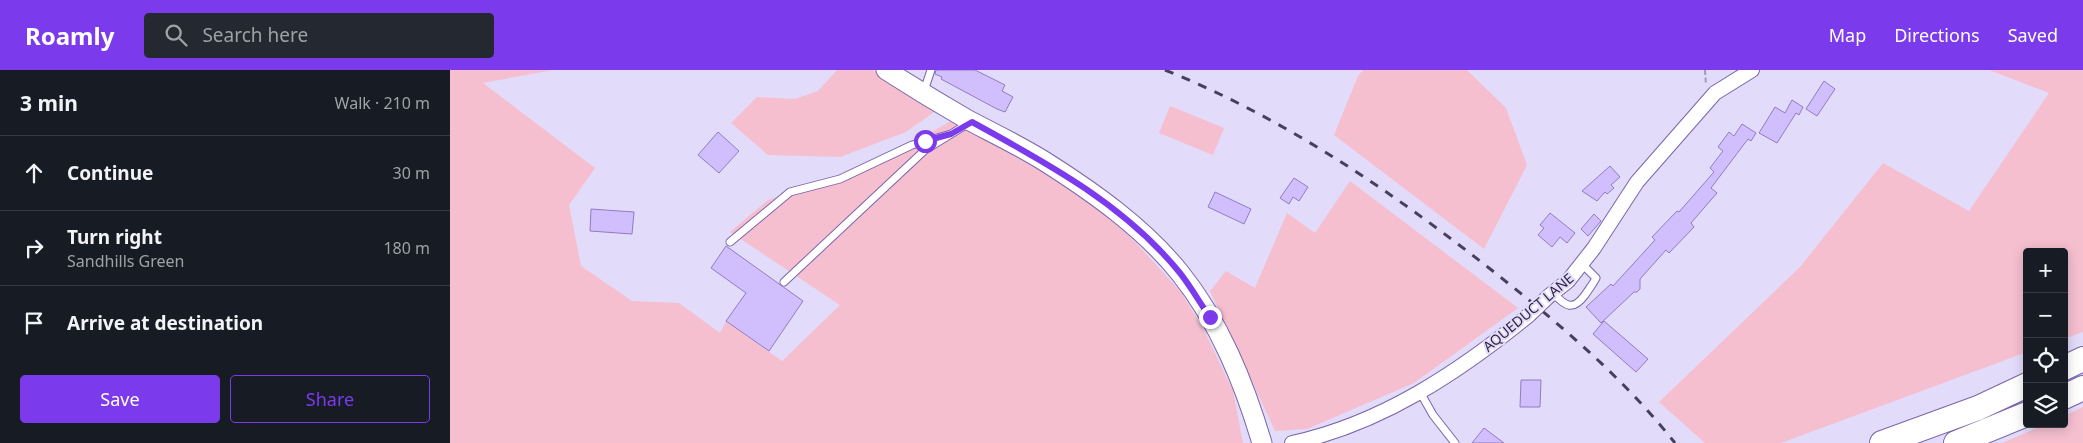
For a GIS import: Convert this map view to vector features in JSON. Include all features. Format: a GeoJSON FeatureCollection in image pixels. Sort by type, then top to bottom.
{"type":"FeatureCollection","features":[{"type":"Feature","properties":{"kind":"highway"},"geometry":{"type":"LineString","coordinates":[[2068,366],[2083,359]]}},
{"type":"Feature","properties":{"kind":"highway"},"geometry":{"type":"LineString","coordinates":[[1882,443],[1978,408],[2023,387]]}},
{"type":"Feature","properties":{"kind":"highway"},"geometry":{"type":"LineString","coordinates":[[2068,394],[2083,388]]}},
{"type":"Feature","properties":{"kind":"highway"},"geometry":{"type":"LineString","coordinates":[[1956,443],[2023,416]]}},
{"type":"Feature","properties":{"kind":"street"},"geometry":{"type":"LineString","coordinates":[[886,70],[972,122],[1043,161],[1120,214],[1180,273],[1210,317],[1231,359],[1248,397],[1262,443]]}},
{"type":"Feature","properties":{"kind":"street","name":"AQUEDUCT LANE"},"geometry":{"type":"LineString","coordinates":[[1292,443],[1350,427],[1420,392],[1475,357],[1529,315],[1568,281],[1599,242],[1637,182],[1715,94],[1752,70]]}},
{"type":"Feature","properties":{"kind":"lane"},"geometry":{"type":"LineString","coordinates":[[924,94],[930,70]]}},
{"type":"Feature","properties":{"kind":"lane"},"geometry":{"type":"LineString","coordinates":[[784,282],[925,150],[972,122]]}},
{"type":"Feature","properties":{"kind":"lane"},"geometry":{"type":"LineString","coordinates":[[730,242],[790,192],[840,179],[912,145],[951,134]]}},
{"type":"Feature","properties":{"kind":"lane"},"geometry":{"type":"LineString","coordinates":[[1551,295],[1568,306],[1579,303],[1596,278],[1582,264]]}},
{"type":"Feature","properties":{"kind":"lane"},"geometry":{"type":"LineString","coordinates":[[1420,392],[1433,414],[1455,443]]}},
{"type":"Feature","properties":{"kind":"shaded area"},"geometry":{"type":"Polygon","coordinates":[[[450,70],[553,70],[483,83],[595,168],[569,205],[581,266],[632,301],[679,303],[720,333],[726,321],[782,361],[840,305],[730,232],[768,200],[859,172],[953,120],[1042,172],[1117,222],[1181,292],[1204,330],[1233,391],[1243,443],[450,443],[450,70]]]}},
{"type":"Feature","properties":{"kind":"shaded area"},"geometry":{"type":"Polygon","coordinates":[[[837,70],[873,70],[937,110],[906,132],[840,157],[768,155],[731,123],[757,97],[795,99],[818,91],[837,70]]]}},
{"type":"Feature","properties":{"kind":"shaded area"},"geometry":{"type":"Polygon","coordinates":[[[1363,70],[1467,70],[1506,108],[1527,165],[1484,249],[1334,135],[1358,76],[1363,70]]]}},
{"type":"Feature","properties":{"kind":"shaded area"},"geometry":{"type":"Polygon","coordinates":[[[1989,70],[2083,70],[2083,332],[2068,338],[2068,248],[2023,248],[2023,353],[1781,443],[1705,443],[1659,402],[1800,267],[1883,163],[1969,211],[2049,93],[1989,70]]]}},
{"type":"Feature","properties":{"kind":"shaded area"},"geometry":{"type":"Polygon","coordinates":[[[1170,106],[1224,128],[1213,155],[1159,133],[1170,106]]]}},
{"type":"Feature","properties":{"kind":"shaded area"},"geometry":{"type":"Polygon","coordinates":[[[1350,181],[1518,308],[1414,383],[1307,429],[1275,431],[1210,291],[1226,271],[1255,288],[1287,213],[1315,233],[1350,181]]]}},
{"type":"Feature","properties":{"kind":"shaded area"},"geometry":{"type":"Polygon","coordinates":[[[2083,407],[2083,443],[2002,443],[2037,428],[2068,428],[2068,414],[2083,407]]]}},
{"type":"Feature","properties":{"kind":"building"},"geometry":{"type":"Polygon","coordinates":[[[936,70],[975,70],[1005,85],[1002,91],[1013,97],[1005,112],[941,79],[942,77],[935,74],[936,70]]]}},
{"type":"Feature","properties":{"kind":"building"},"geometry":{"type":"Polygon","coordinates":[[[1824,81],[1835,89],[1817,116],[1806,109],[1824,81]]]}},
{"type":"Feature","properties":{"kind":"building"},"geometry":{"type":"Polygon","coordinates":[[[1792,100],[1803,107],[1799,115],[1796,113],[1777,143],[1759,133],[1775,107],[1785,113],[1792,100]]]}},
{"type":"Feature","properties":{"kind":"building"},"geometry":{"type":"Polygon","coordinates":[[[1742,124],[1756,133],[1751,141],[1748,139],[1711,188],[1717,193],[1691,223],[1694,227],[1669,253],[1666,250],[1640,279],[1640,289],[1634,292],[1601,323],[1586,307],[1611,284],[1613,286],[1655,240],[1652,237],[1677,211],[1679,212],[1714,172],[1710,168],[1723,151],[1718,147],[1729,132],[1734,136],[1742,124]]]}},
{"type":"Feature","properties":{"kind":"building"},"geometry":{"type":"Polygon","coordinates":[[[718,132],[739,151],[719,173],[698,155],[718,132]]]}},
{"type":"Feature","properties":{"kind":"building"},"geometry":{"type":"Polygon","coordinates":[[[1610,166],[1620,177],[1611,185],[1614,188],[1607,194],[1605,192],[1597,201],[1582,191],[1610,166]]]}},
{"type":"Feature","properties":{"kind":"building"},"geometry":{"type":"Polygon","coordinates":[[[1294,178],[1308,187],[1299,201],[1293,197],[1289,204],[1280,198],[1294,178]]]}},
{"type":"Feature","properties":{"kind":"building"},"geometry":{"type":"Polygon","coordinates":[[[1215,192],[1251,209],[1244,224],[1208,207],[1215,192]]]}},
{"type":"Feature","properties":{"kind":"building"},"geometry":{"type":"Polygon","coordinates":[[[591,209],[634,212],[632,234],[590,231],[591,209]]]}},
{"type":"Feature","properties":{"kind":"building"},"geometry":{"type":"Polygon","coordinates":[[[1550,213],[1575,233],[1567,243],[1560,237],[1552,247],[1538,235],[1544,228],[1540,225],[1550,213]]]}},
{"type":"Feature","properties":{"kind":"building"},"geometry":{"type":"Polygon","coordinates":[[[1594,214],[1601,221],[1588,236],[1581,229],[1594,214]]]}},
{"type":"Feature","properties":{"kind":"building"},"geometry":{"type":"Polygon","coordinates":[[[726,246],[803,301],[769,351],[726,321],[746,293],[711,268],[726,246]]]}},
{"type":"Feature","properties":{"kind":"building"},"geometry":{"type":"Polygon","coordinates":[[[1604,321],[1648,359],[1636,372],[1593,334],[1604,321]]]}},
{"type":"Feature","properties":{"kind":"building"},"geometry":{"type":"Polygon","coordinates":[[[1521,380],[1541,380],[1540,407],[1520,407],[1521,380]]]}},
{"type":"Feature","properties":{"kind":"building"},"geometry":{"type":"Polygon","coordinates":[[[1484,428],[1504,443],[1472,443],[1484,428]]]}},
{"type":"Feature","properties":{"kind":"railway"},"geometry":{"type":"LineString","coordinates":[[1165,70],[1252,110],[1293,133],[1334,157],[1412,210],[1489,268],[1587,350],[1655,418],[1675,443]]}},
{"type":"Feature","properties":{"kind":"route"},"geometry":{"type":"LineString","coordinates":[[925,141],[951,134],[972,122],[1043,161],[1120,214],[1148,239],[1180,273],[1210,317]]}}]}
